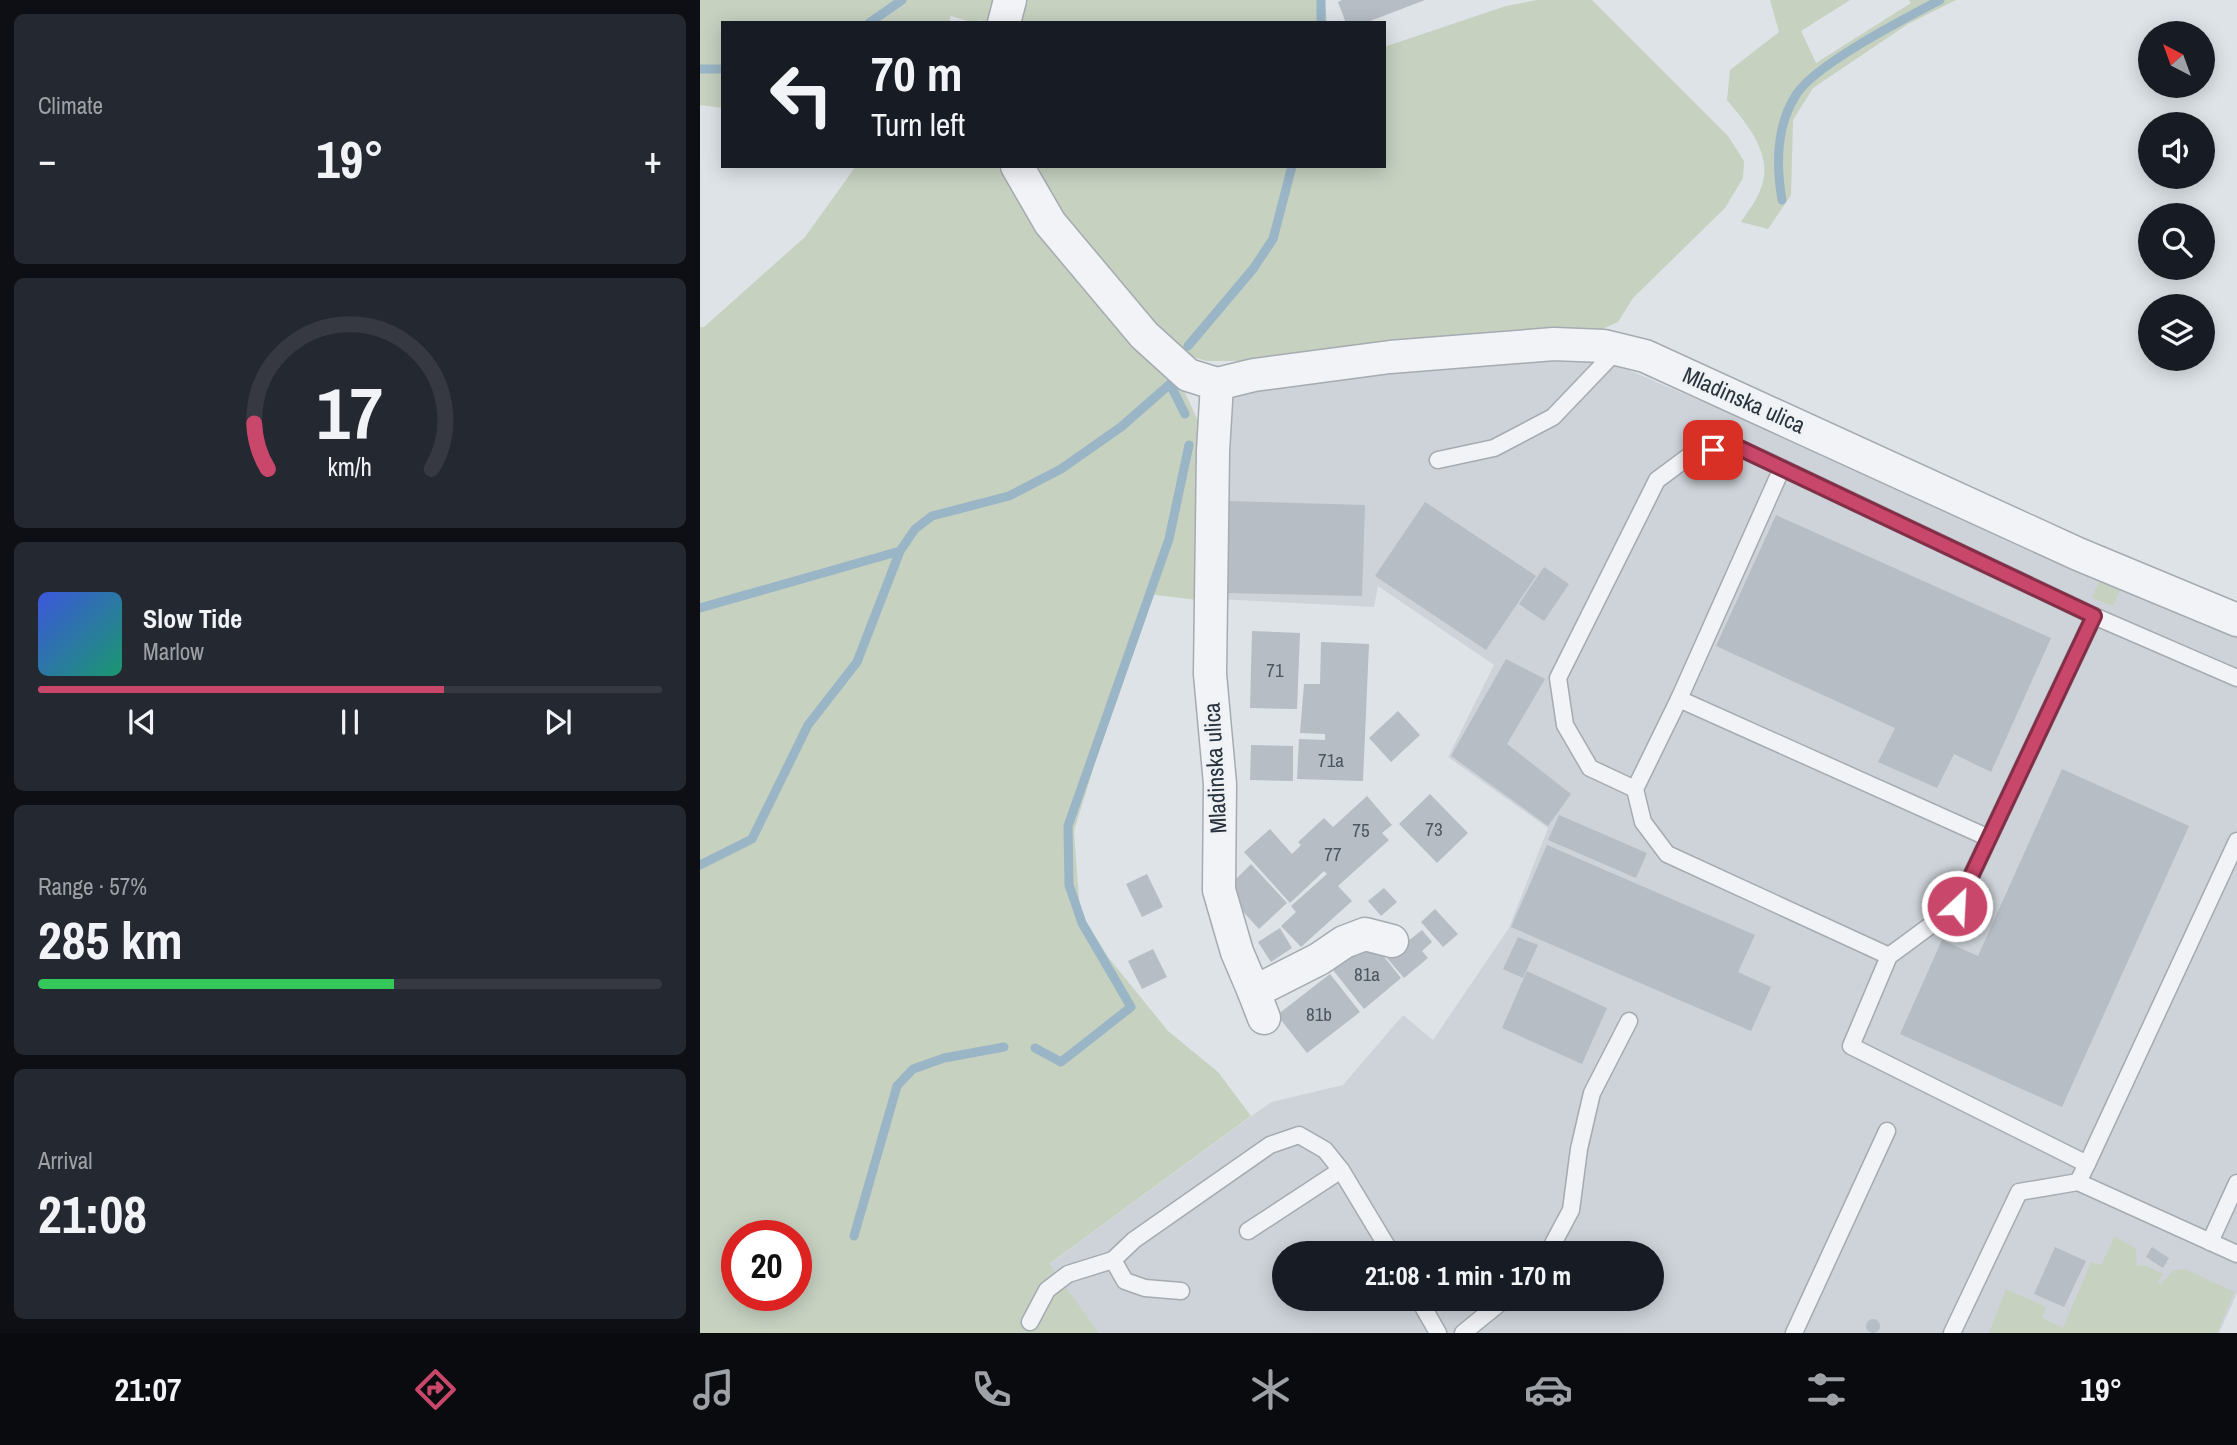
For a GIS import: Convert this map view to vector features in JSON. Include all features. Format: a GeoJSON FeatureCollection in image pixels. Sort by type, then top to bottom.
{"type":"FeatureCollection","features":[{"type":"Feature","properties":{"kind":"street"},"geometry":{"type":"LineString","coordinates":[[1005,21],[1010,0]]}},
{"type":"Feature","properties":{"kind":"street"},"geometry":{"type":"LineString","coordinates":[[1018,168],[1050,223],[1144,335],[1188,375],[1217,384]]}},
{"type":"Feature","properties":{"kind":"street","name":"Mladinska ulica"},"geometry":{"type":"LineString","coordinates":[[1392,942],[1365,934],[1344,942],[1259,1005],[1237,952],[1219,890],[1220,784],[1210,674],[1213,450],[1217,384],[1254,375],[1390,357],[1555,344],[1618,349],[1645,356],[1734,394],[2078,554],[2237,620]]}},
{"type":"Feature","properties":{"kind":"lane"},"geometry":{"type":"LineString","coordinates":[[1438,460],[1494,449],[1553,417],[1618,349]]}},
{"type":"Feature","properties":{"kind":"lane"},"geometry":{"type":"LineString","coordinates":[[1635,789],[1590,768],[1565,725],[1558,678],[1657,480],[1692,454],[1733,445],[2094,616],[2237,678]]}},
{"type":"Feature","properties":{"kind":"lane"},"geometry":{"type":"LineString","coordinates":[[1782,468],[1679,699],[1635,789],[1643,822],[1667,854],[1889,957]]}},
{"type":"Feature","properties":{"kind":"lane"},"geometry":{"type":"LineString","coordinates":[[2087,1164],[1851,1046],[1889,957],[1957,906],[2094,616]]}},
{"type":"Feature","properties":{"kind":"lane"},"geometry":{"type":"LineString","coordinates":[[1679,699],[1989,838]]}},
{"type":"Feature","properties":{"kind":"lane"},"geometry":{"type":"LineString","coordinates":[[2078,1182],[2237,841]]}},
{"type":"Feature","properties":{"kind":"lane"},"geometry":{"type":"LineString","coordinates":[[1554,1241],[1571,1210],[1579,1149],[1592,1093],[1629,1021]]}},
{"type":"Feature","properties":{"kind":"lane"},"geometry":{"type":"LineString","coordinates":[[1794,1333],[1887,1131]]}},
{"type":"Feature","properties":{"kind":"lane"},"geometry":{"type":"LineString","coordinates":[[1030,1322],[1047,1290],[1069,1274],[1113,1260],[1134,1240],[1270,1145],[1298,1135],[1325,1150],[1341,1170],[1384,1241]]}},
{"type":"Feature","properties":{"kind":"lane"},"geometry":{"type":"LineString","coordinates":[[1248,1231],[1341,1170]]}},
{"type":"Feature","properties":{"kind":"lane"},"geometry":{"type":"LineString","coordinates":[[1952,1333],[2019,1192],[2078,1182],[2237,1254]]}},
{"type":"Feature","properties":{"kind":"lane"},"geometry":{"type":"LineString","coordinates":[[2210,1241],[2237,1182]]}},
{"type":"Feature","properties":{"kind":"lane"},"geometry":{"type":"LineString","coordinates":[[1113,1260],[1125,1281],[1145,1288],[1181,1291]]}},
{"type":"Feature","properties":{"kind":"lane"},"geometry":{"type":"LineString","coordinates":[[1425,1311],[1438,1333]]}},
{"type":"Feature","properties":{"kind":"lane"},"geometry":{"type":"LineString","coordinates":[[1463,1333],[1490,1311]]}},
{"type":"Feature","properties":{"kind":"shaded area"},"geometry":{"type":"Polygon","coordinates":[[[1492,359],[1585,360],[1626,369],[2237,630],[2237,1293],[2219,1333],[1099,1333],[1048,1265],[1271,1102],[1343,1085],[1403,1015],[1433,1040],[1509,928],[1548,828],[1448,757],[1494,665],[1378,586],[1374,607],[1219,599],[1229,387],[1492,359]]]}},
{"type":"Feature","properties":{"kind":"green space"},"geometry":{"type":"Polygon","coordinates":[[[700,0],[998,0],[992,21],[968,21],[951,16],[950,21],[721,21],[721,108],[700,105],[700,0]]]}},
{"type":"Feature","properties":{"kind":"green space"},"geometry":{"type":"Polygon","coordinates":[[[1021,0],[1325,0],[1327,21],[1014,21],[1021,0]]]}},
{"type":"Feature","properties":{"kind":"green space"},"geometry":{"type":"Polygon","coordinates":[[[1537,0],[1592,0],[1728,136],[1744,161],[1743,178],[1725,208],[1633,298],[1618,322],[1600,330],[1429,339],[1239,361],[1206,361],[1171,349],[1054,208],[1029,168],[1386,168],[1386,46],[1506,6],[1537,0]]]}},
{"type":"Feature","properties":{"kind":"green space"},"geometry":{"type":"Polygon","coordinates":[[[1770,0],[1850,0],[1801,31],[1816,63],[1911,3],[1909,0],[1956,0],[1908,24],[1813,88],[1793,120],[1791,195],[1768,229],[1741,222],[1759,192],[1764,176],[1764,164],[1750,130],[1727,100],[1730,70],[1779,32],[1770,0]]]}},
{"type":"Feature","properties":{"kind":"green space"},"geometry":{"type":"Polygon","coordinates":[[[855,168],[1008,168],[1181,384],[1199,423],[1198,600],[1147,594],[1074,831],[1080,912],[1108,957],[1168,1031],[1218,1072],[1251,1116],[1049,1264],[1099,1333],[700,1333],[700,327],[704,327],[805,237],[855,168]]]}},
{"type":"Feature","properties":{"kind":"green space"},"geometry":{"type":"Polygon","coordinates":[[[2102,574],[2237,632],[2237,639],[2121,588],[2113,606],[2092,598],[2102,574]]]}},
{"type":"Feature","properties":{"kind":"green space"},"geometry":{"type":"Polygon","coordinates":[[[2115,1236],[2136,1249],[2137,1266],[2144,1265],[2163,1274],[2158,1282],[2160,1285],[2173,1271],[2185,1269],[2234,1292],[2217,1333],[1989,1333],[2006,1289],[2046,1307],[2042,1318],[2063,1328],[2091,1262],[2101,1265],[2115,1236]]]}},
{"type":"Feature","properties":{"kind":"building"},"geometry":{"type":"Polygon","coordinates":[[[1425,0],[1370,21],[1345,21],[1338,2],[1425,0]]]}},
{"type":"Feature","properties":{"kind":"building"},"geometry":{"type":"Polygon","coordinates":[[[1229,501],[1365,505],[1362,596],[1226,593],[1229,501]]]}},
{"type":"Feature","properties":{"kind":"building"},"geometry":{"type":"Polygon","coordinates":[[[1425,502],[1536,576],[1486,650],[1375,576],[1425,502]]]}},
{"type":"Feature","properties":{"kind":"building"},"geometry":{"type":"Polygon","coordinates":[[[1776,515],[2051,638],[1991,772],[1954,754],[1937,788],[1878,762],[1895,728],[1716,646],[1776,515]]]}},
{"type":"Feature","properties":{"kind":"building"},"geometry":{"type":"Polygon","coordinates":[[[1544,567],[1569,584],[1544,621],[1519,604],[1544,567]]]}},
{"type":"Feature","properties":{"kind":"building"},"geometry":{"type":"Polygon","coordinates":[[[1252,631],[1300,633],[1297,709],[1250,708],[1252,631]]]}},
{"type":"Feature","properties":{"kind":"building"},"geometry":{"type":"Polygon","coordinates":[[[1321,642],[1369,644],[1363,781],[1297,779],[1299,739],[1325,740],[1325,734],[1300,733],[1304,684],[1320,684],[1321,642]]]}},
{"type":"Feature","properties":{"kind":"building"},"geometry":{"type":"Polygon","coordinates":[[[1506,659],[1545,679],[1507,744],[1571,794],[1548,826],[1451,756],[1506,659]]]}},
{"type":"Feature","properties":{"kind":"building"},"geometry":{"type":"Polygon","coordinates":[[[1398,711],[1420,735],[1391,762],[1369,738],[1398,711]]]}},
{"type":"Feature","properties":{"kind":"building"},"geometry":{"type":"Polygon","coordinates":[[[1251,745],[1293,746],[1293,781],[1250,780],[1251,745]]]}},
{"type":"Feature","properties":{"kind":"building"},"geometry":{"type":"Polygon","coordinates":[[[2062,769],[2189,826],[2062,1107],[1900,1034],[1942,940],[1978,956],[2062,769]]]}},
{"type":"Feature","properties":{"kind":"building"},"geometry":{"type":"Polygon","coordinates":[[[1430,794],[1468,833],[1437,863],[1399,824],[1430,794]]]}},
{"type":"Feature","properties":{"kind":"building"},"geometry":{"type":"Polygon","coordinates":[[[1367,796],[1392,825],[1382,833],[1389,840],[1338,886],[1352,901],[1301,947],[1281,926],[1296,912],[1291,906],[1327,874],[1324,871],[1290,903],[1244,852],[1270,829],[1292,854],[1301,845],[1298,842],[1324,818],[1333,827],[1367,796]]]}},
{"type":"Feature","properties":{"kind":"building"},"geometry":{"type":"Polygon","coordinates":[[[1559,815],[1647,853],[1636,878],[1548,840],[1559,815]]]}},
{"type":"Feature","properties":{"kind":"building"},"geometry":{"type":"Polygon","coordinates":[[[1547,845],[1755,935],[1738,972],[1771,987],[1751,1031],[1511,927],[1547,845]]]}},
{"type":"Feature","properties":{"kind":"building"},"geometry":{"type":"Polygon","coordinates":[[[1251,864],[1287,903],[1259,929],[1234,902],[1234,881],[1251,864]]]}},
{"type":"Feature","properties":{"kind":"building"},"geometry":{"type":"Polygon","coordinates":[[[1147,874],[1163,907],[1142,917],[1126,884],[1147,874]]]}},
{"type":"Feature","properties":{"kind":"building"},"geometry":{"type":"Polygon","coordinates":[[[1384,888],[1397,902],[1381,916],[1368,901],[1384,888]]]}},
{"type":"Feature","properties":{"kind":"building"},"geometry":{"type":"Polygon","coordinates":[[[1435,909],[1458,934],[1443,947],[1421,922],[1435,909]]]}},
{"type":"Feature","properties":{"kind":"building"},"geometry":{"type":"Polygon","coordinates":[[[1280,928],[1292,948],[1271,962],[1258,942],[1280,928]]]}},
{"type":"Feature","properties":{"kind":"building"},"geometry":{"type":"Polygon","coordinates":[[[1422,930],[1432,942],[1422,951],[1428,958],[1404,978],[1387,958],[1422,930]]]}},
{"type":"Feature","properties":{"kind":"building"},"geometry":{"type":"Polygon","coordinates":[[[1518,937],[1538,945],[1523,978],[1503,969],[1518,937]]]}},
{"type":"Feature","properties":{"kind":"building"},"geometry":{"type":"Polygon","coordinates":[[[1370,939],[1401,978],[1364,1009],[1333,970],[1370,939]]]}},
{"type":"Feature","properties":{"kind":"building"},"geometry":{"type":"Polygon","coordinates":[[[1153,949],[1167,977],[1142,989],[1128,961],[1153,949]]]}},
{"type":"Feature","properties":{"kind":"building"},"geometry":{"type":"Polygon","coordinates":[[[1527,971],[1607,1008],[1582,1064],[1502,1028],[1527,971]]]}},
{"type":"Feature","properties":{"kind":"building"},"geometry":{"type":"Polygon","coordinates":[[[1330,974],[1360,1012],[1307,1053],[1277,1015],[1330,974]]]}},
{"type":"Feature","properties":{"kind":"building"},"geometry":{"type":"Polygon","coordinates":[[[2055,1247],[2086,1261],[2064,1307],[2034,1294],[2055,1247]]]}},
{"type":"Feature","properties":{"kind":"building"},"geometry":{"type":"Polygon","coordinates":[[[2152,1247],[2169,1258],[2163,1268],[2146,1257],[2152,1247]]]}},
{"type":"Feature","properties":{"kind":"building"},"geometry":{"type":"Polygon","coordinates":[[[1870,1319],[1876,1319],[1880,1326],[1876,1333],[1870,1333],[1866,1329],[1866,1323],[1870,1319]]]}},
{"type":"Feature","properties":{"kind":"waterway"},"geometry":{"type":"LineString","coordinates":[[872,21],[902,0]]}},
{"type":"Feature","properties":{"kind":"waterway"},"geometry":{"type":"LineString","coordinates":[[1321,0],[1321,21]]}},
{"type":"Feature","properties":{"kind":"waterway"},"geometry":{"type":"LineString","coordinates":[[1782,200],[1779,146],[1789,107],[1796,95],[1821,70],[1884,30],[1940,0]]}},
{"type":"Feature","properties":{"kind":"waterway"},"geometry":{"type":"LineString","coordinates":[[700,69],[721,69]]}},
{"type":"Feature","properties":{"kind":"waterway"},"geometry":{"type":"LineString","coordinates":[[1188,346],[1253,269],[1273,239],[1291,168]]}},
{"type":"Feature","properties":{"kind":"waterway"},"geometry":{"type":"LineString","coordinates":[[700,865],[752,839],[808,725],[857,662],[900,551],[915,529],[932,516],[1009,496],[1061,469],[1121,427],[1170,384],[1185,414]]}},
{"type":"Feature","properties":{"kind":"waterway"},"geometry":{"type":"LineString","coordinates":[[1035,1048],[1061,1062],[1131,1007],[1082,923],[1069,885],[1068,826],[1169,539],[1189,445]]}},
{"type":"Feature","properties":{"kind":"waterway"},"geometry":{"type":"LineString","coordinates":[[700,608],[900,551]]}},
{"type":"Feature","properties":{"kind":"waterway"},"geometry":{"type":"LineString","coordinates":[[854,1236],[897,1086],[913,1069],[944,1058],[1004,1047]]}},
{"type":"Feature","properties":{"kind":"route"},"geometry":{"type":"LineString","coordinates":[[1713,450],[1733,445],[2094,616],[1957,906]]}}]}
